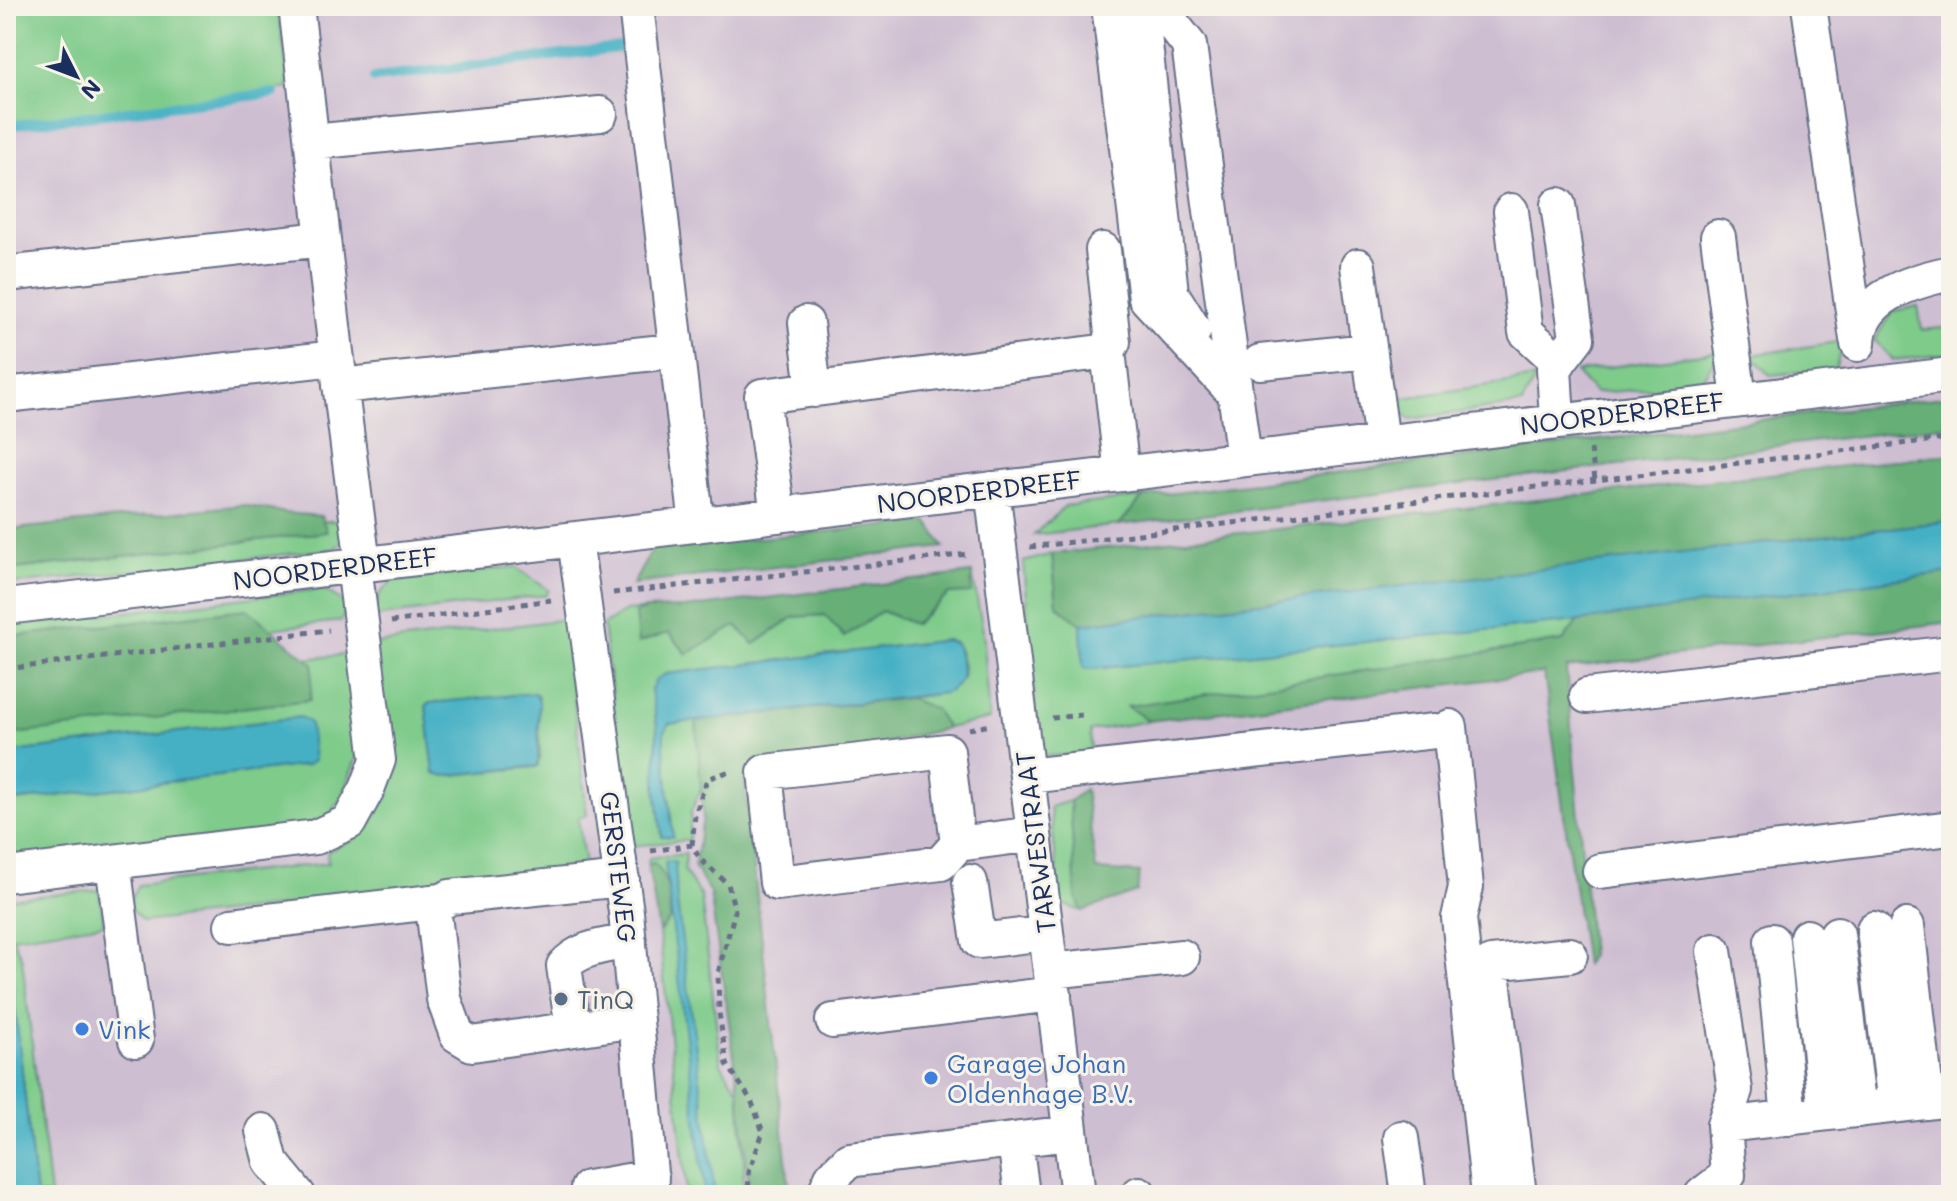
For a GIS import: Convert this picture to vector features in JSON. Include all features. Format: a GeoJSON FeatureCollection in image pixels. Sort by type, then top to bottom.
{"type":"FeatureCollection","features":[{"type":"Feature","properties":{"kind":"street"},"geometry":{"type":"LineString","coordinates":[[6,875],[316,837],[349,822],[378,760],[296,6]]}},
{"type":"Feature","properties":{"kind":"street"},"geometry":{"type":"LineString","coordinates":[[636,6],[697,525]]}},
{"type":"Feature","properties":{"kind":"street"},"geometry":{"type":"LineString","coordinates":[[1109,6],[1146,298],[1235,394]]}},
{"type":"Feature","properties":{"kind":"street"},"geometry":{"type":"LineString","coordinates":[[1135,6],[1144,34],[1171,293],[1235,394]]}},
{"type":"Feature","properties":{"kind":"street"},"geometry":{"type":"LineString","coordinates":[[1158,6],[1189,45],[1244,459]]}},
{"type":"Feature","properties":{"kind":"street"},"geometry":{"type":"LineString","coordinates":[[1809,6],[1859,359],[1866,384]]}},
{"type":"Feature","properties":{"kind":"street"},"geometry":{"type":"LineString","coordinates":[[312,142],[600,114]]}},
{"type":"Feature","properties":{"kind":"street"},"geometry":{"type":"LineString","coordinates":[[1557,420],[1554,368],[1577,338],[1558,205]]}},
{"type":"Feature","properties":{"kind":"street"},"geometry":{"type":"LineString","coordinates":[[1511,211],[1526,332],[1559,362]]}},
{"type":"Feature","properties":{"kind":"street"},"geometry":{"type":"LineString","coordinates":[[1718,237],[1739,399]]}},
{"type":"Feature","properties":{"kind":"street"},"geometry":{"type":"LineString","coordinates":[[6,274],[323,239]]}},
{"type":"Feature","properties":{"kind":"street"},"geometry":{"type":"LineString","coordinates":[[1103,250],[1113,342],[1108,351],[1122,474]]}},
{"type":"Feature","properties":{"kind":"street"},"geometry":{"type":"LineString","coordinates":[[1358,266],[1382,442]]}},
{"type":"Feature","properties":{"kind":"street"},"geometry":{"type":"LineString","coordinates":[[1857,339],[1867,312],[1895,290],[1951,273]]}},
{"type":"Feature","properties":{"kind":"street"},"geometry":{"type":"LineString","coordinates":[[806,323],[814,390]]}},
{"type":"Feature","properties":{"kind":"street"},"geometry":{"type":"LineString","coordinates":[[778,515],[762,396],[1108,351]]}},
{"type":"Feature","properties":{"kind":"street"},"geometry":{"type":"LineString","coordinates":[[1260,362],[1369,351]]}},
{"type":"Feature","properties":{"kind":"street"},"geometry":{"type":"LineString","coordinates":[[6,395],[654,353]]}},
{"type":"Feature","properties":{"kind":"street","name":"NOORDERDREEF"},"geometry":{"type":"LineString","coordinates":[[6,607],[1951,375]]}},
{"type":"Feature","properties":{"kind":"street","name":"TARWESTRAAT"},"geometry":{"type":"LineString","coordinates":[[992,489],[1078,1195]]}},
{"type":"Feature","properties":{"kind":"street","name":"GERSTEWEG"},"geometry":{"type":"LineString","coordinates":[[575,540],[622,879],[651,1186]]}},
{"type":"Feature","properties":{"kind":"street"},"geometry":{"type":"LineString","coordinates":[[1587,696],[1951,653]]}},
{"type":"Feature","properties":{"kind":"street"},"geometry":{"type":"LineString","coordinates":[[1027,776],[1442,729],[1466,887],[1459,918],[1489,1195]]}},
{"type":"Feature","properties":{"kind":"street"},"geometry":{"type":"LineString","coordinates":[[958,844],[947,751],[765,772],[777,883],[941,863],[958,844],[1034,834]]}},
{"type":"Feature","properties":{"kind":"street"},"geometry":{"type":"LineString","coordinates":[[1600,871],[1951,828]]}},
{"type":"Feature","properties":{"kind":"street"},"geometry":{"type":"LineString","coordinates":[[113,863],[136,1040]]}},
{"type":"Feature","properties":{"kind":"street"},"geometry":{"type":"LineString","coordinates":[[622,879],[450,897],[433,907],[444,999],[457,1035],[472,1044],[636,1020]]}},
{"type":"Feature","properties":{"kind":"street"},"geometry":{"type":"LineString","coordinates":[[970,882],[979,941],[1046,933]]}},
{"type":"Feature","properties":{"kind":"street"},"geometry":{"type":"LineString","coordinates":[[232,925],[441,901]]}},
{"type":"Feature","properties":{"kind":"street"},"geometry":{"type":"LineString","coordinates":[[1724,1125],[1924,1102],[1891,927]]}},
{"type":"Feature","properties":{"kind":"street"},"geometry":{"type":"LineString","coordinates":[[1826,1113],[1822,935],[1859,1110]]}},
{"type":"Feature","properties":{"kind":"street"},"geometry":{"type":"LineString","coordinates":[[573,1029],[564,966],[572,956],[629,941]]}},
{"type":"Feature","properties":{"kind":"street"},"geometry":{"type":"LineString","coordinates":[[1772,941],[1789,1118]]}},
{"type":"Feature","properties":{"kind":"street"},"geometry":{"type":"LineString","coordinates":[[1714,951],[1735,1090],[1724,1125],[1725,1188]]}},
{"type":"Feature","properties":{"kind":"street"},"geometry":{"type":"LineString","coordinates":[[1519,1195],[1491,963],[1570,955]]}},
{"type":"Feature","properties":{"kind":"street"},"geometry":{"type":"LineString","coordinates":[[833,1021],[1182,957]]}},
{"type":"Feature","properties":{"kind":"street"},"geometry":{"type":"LineString","coordinates":[[263,1131],[271,1162],[298,1195]]}},
{"type":"Feature","properties":{"kind":"street"},"geometry":{"type":"LineString","coordinates":[[824,1195],[832,1177],[849,1160],[1070,1133]]}},
{"type":"Feature","properties":{"kind":"street"},"geometry":{"type":"LineString","coordinates":[[1401,1138],[1409,1195]]}},
{"type":"Feature","properties":{"kind":"street"},"geometry":{"type":"LineString","coordinates":[[1015,1140],[1022,1195]]}},
{"type":"Feature","properties":{"kind":"street"},"geometry":{"type":"LineString","coordinates":[[589,1195],[588,1188],[651,1186]]}},
{"type":"Feature","properties":{"kind":"path"},"geometry":{"type":"LineString","coordinates":[[612,593],[614,608]]}},
{"type":"Feature","properties":{"kind":"path"},"geometry":{"type":"LineString","coordinates":[[643,852],[692,845],[700,859],[728,884],[735,911],[718,973],[719,1013],[727,1064],[751,1100],[763,1132],[749,1172],[748,1195]]}},
{"type":"Feature","properties":{"kind":"shaded area"},"geometry":{"type":"Polygon","coordinates":[[[6,6],[1951,6],[1951,1195],[6,1195],[6,6]]]}},
{"type":"Feature","properties":{"kind":"green space"},"geometry":{"type":"Polygon","coordinates":[[[6,6],[278,6],[289,88],[6,127],[6,6]]]}},
{"type":"Feature","properties":{"kind":"green space"},"geometry":{"type":"Polygon","coordinates":[[[1918,306],[1922,330],[1951,327],[1951,354],[1893,360],[1874,340],[1894,311],[1918,306]]]}},
{"type":"Feature","properties":{"kind":"green space"},"geometry":{"type":"Polygon","coordinates":[[[1844,341],[1835,369],[1770,375],[1751,355],[1844,341]]]}},
{"type":"Feature","properties":{"kind":"green space"},"geometry":{"type":"Polygon","coordinates":[[[1721,351],[1698,385],[1595,393],[1576,372],[1721,351]]]}},
{"type":"Feature","properties":{"kind":"green space"},"geometry":{"type":"Polygon","coordinates":[[[1535,378],[1522,404],[1409,419],[1390,400],[1535,378]]]}},
{"type":"Feature","properties":{"kind":"green space"},"geometry":{"type":"Polygon","coordinates":[[[1951,396],[1951,425],[1119,525],[1143,497],[1951,396]]]}},
{"type":"Feature","properties":{"kind":"green space"},"geometry":{"type":"Polygon","coordinates":[[[1951,454],[1951,521],[1081,624],[1057,605],[1052,554],[1951,454]]]}},
{"type":"Feature","properties":{"kind":"green space"},"geometry":{"type":"Polygon","coordinates":[[[1143,497],[1119,525],[1034,535],[1065,506],[1143,497]]]}},
{"type":"Feature","properties":{"kind":"green space"},"geometry":{"type":"Polygon","coordinates":[[[243,505],[321,516],[327,532],[6,570],[6,530],[243,505]]]}},
{"type":"Feature","properties":{"kind":"green space"},"geometry":{"type":"Polygon","coordinates":[[[323,521],[345,521],[344,541],[333,549],[6,585],[6,570],[326,532],[323,521]]]}},
{"type":"Feature","properties":{"kind":"green space"},"geometry":{"type":"Polygon","coordinates":[[[928,522],[944,547],[633,584],[653,548],[928,522]]]}},
{"type":"Feature","properties":{"kind":"green space"},"geometry":{"type":"Polygon","coordinates":[[[1052,554],[1057,605],[1081,624],[1083,667],[1091,669],[1578,621],[1563,641],[1129,706],[1149,721],[1090,731],[1091,754],[1039,756],[1023,562],[1052,554]]]}},
{"type":"Feature","properties":{"kind":"green space"},"geometry":{"type":"Polygon","coordinates":[[[515,567],[549,590],[546,595],[373,617],[379,595],[394,579],[515,567]]]}},
{"type":"Feature","properties":{"kind":"green space"},"geometry":{"type":"Polygon","coordinates":[[[1951,572],[1951,622],[1566,668],[1591,955],[1585,965],[1544,673],[1149,721],[1127,706],[1563,641],[1578,621],[1951,572]]]}},
{"type":"Feature","properties":{"kind":"green space"},"geometry":{"type":"Polygon","coordinates":[[[972,573],[983,631],[990,719],[947,728],[934,709],[908,698],[946,691],[961,680],[961,659],[955,642],[947,640],[666,674],[651,689],[657,726],[656,789],[662,837],[673,836],[664,747],[664,733],[669,724],[696,721],[703,783],[691,812],[689,840],[631,846],[603,625],[625,611],[648,609],[635,613],[669,633],[736,626],[755,644],[794,617],[825,615],[844,637],[882,611],[915,624],[949,594],[970,592],[972,573]]]}},
{"type":"Feature","properties":{"kind":"green space"},"geometry":{"type":"Polygon","coordinates":[[[972,573],[971,593],[949,594],[914,624],[882,611],[844,637],[825,615],[794,617],[754,644],[736,626],[687,654],[669,633],[638,643],[635,613],[648,609],[684,608],[972,573]]]}},
{"type":"Feature","properties":{"kind":"green space"},"geometry":{"type":"Polygon","coordinates":[[[323,589],[342,601],[345,613],[341,621],[6,658],[6,626],[323,589]]]}},
{"type":"Feature","properties":{"kind":"green space"},"geometry":{"type":"Polygon","coordinates":[[[247,609],[313,664],[310,700],[6,735],[6,637],[247,609]]]}},
{"type":"Feature","properties":{"kind":"green space"},"geometry":{"type":"Polygon","coordinates":[[[565,619],[587,815],[578,818],[586,872],[143,922],[127,906],[138,885],[328,863],[327,852],[354,839],[372,822],[388,794],[375,644],[565,619]],[[535,693],[426,706],[434,774],[442,776],[536,767],[540,759],[538,696],[535,693]]]}},
{"type":"Feature","properties":{"kind":"green space"},"geometry":{"type":"Polygon","coordinates":[[[350,654],[364,758],[357,756],[343,795],[329,816],[293,829],[6,863],[6,802],[307,765],[301,717],[6,753],[6,691],[350,654]]]}},
{"type":"Feature","properties":{"kind":"green space"},"geometry":{"type":"Polygon","coordinates":[[[908,698],[935,709],[947,728],[744,778],[790,1195],[750,1195],[739,1091],[710,893],[694,866],[703,819],[696,721],[908,698]]]}},
{"type":"Feature","properties":{"kind":"green space"},"geometry":{"type":"Polygon","coordinates":[[[1085,789],[1096,870],[1140,873],[1137,892],[1082,911],[1076,895],[1070,801],[1085,789]]]}},
{"type":"Feature","properties":{"kind":"green space"},"geometry":{"type":"Polygon","coordinates":[[[1070,801],[1076,895],[1082,911],[1061,904],[1050,807],[1070,801]]]}},
{"type":"Feature","properties":{"kind":"green space"},"geometry":{"type":"Polygon","coordinates":[[[686,854],[684,870],[701,897],[721,1064],[739,1091],[743,1195],[687,1195],[659,932],[670,919],[654,863],[648,865],[649,858],[686,854]]]}},
{"type":"Feature","properties":{"kind":"green space"},"geometry":{"type":"Polygon","coordinates":[[[654,863],[668,889],[670,919],[659,932],[648,865],[654,863]]]}},
{"type":"Feature","properties":{"kind":"green space"},"geometry":{"type":"Polygon","coordinates":[[[99,890],[104,924],[12,937],[22,959],[50,1195],[36,1195],[13,990],[6,982],[6,899],[99,890]]]}},
{"type":"Feature","properties":{"kind":"water"},"geometry":{"type":"Polygon","coordinates":[[[1951,521],[1951,572],[1578,621],[1083,668],[1081,624],[1951,521]]]}},
{"type":"Feature","properties":{"kind":"water"},"geometry":{"type":"Polygon","coordinates":[[[947,640],[956,644],[962,673],[958,684],[945,693],[669,724],[664,733],[664,747],[673,837],[662,837],[656,788],[657,726],[651,689],[657,679],[666,674],[947,640]]]}},
{"type":"Feature","properties":{"kind":"water"},"geometry":{"type":"Polygon","coordinates":[[[535,693],[539,701],[538,766],[441,776],[434,773],[426,706],[429,703],[535,693]]]}},
{"type":"Feature","properties":{"kind":"water"},"geometry":{"type":"Polygon","coordinates":[[[301,717],[310,723],[314,760],[307,765],[6,802],[6,753],[301,717]]]}},
{"type":"Feature","properties":{"kind":"water"},"geometry":{"type":"Polygon","coordinates":[[[675,861],[677,901],[715,1195],[705,1195],[665,862],[675,861]]]}},
{"type":"Feature","properties":{"kind":"water"},"geometry":{"type":"Polygon","coordinates":[[[6,982],[11,984],[13,990],[36,1195],[6,1195],[6,982]]]}},
{"type":"Feature","properties":{"kind":"waterway"},"geometry":{"type":"LineString","coordinates":[[374,78],[626,47]]}},
{"type":"Feature","properties":{"kind":"waterway"},"geometry":{"type":"LineString","coordinates":[[6,126],[274,93]]}},
{"type":"Feature","properties":{"kind":"place","name":"TinQ"},"geometry":{"type":"Point","coordinates":[561,999]}},
{"type":"Feature","properties":{"kind":"place","name":"Vink"},"geometry":{"type":"Point","coordinates":[82,1029]}},
{"type":"Feature","properties":{"kind":"place","name":"Garage Johan Oldenhage B.V."},"geometry":{"type":"Point","coordinates":[931,1078]}}]}
